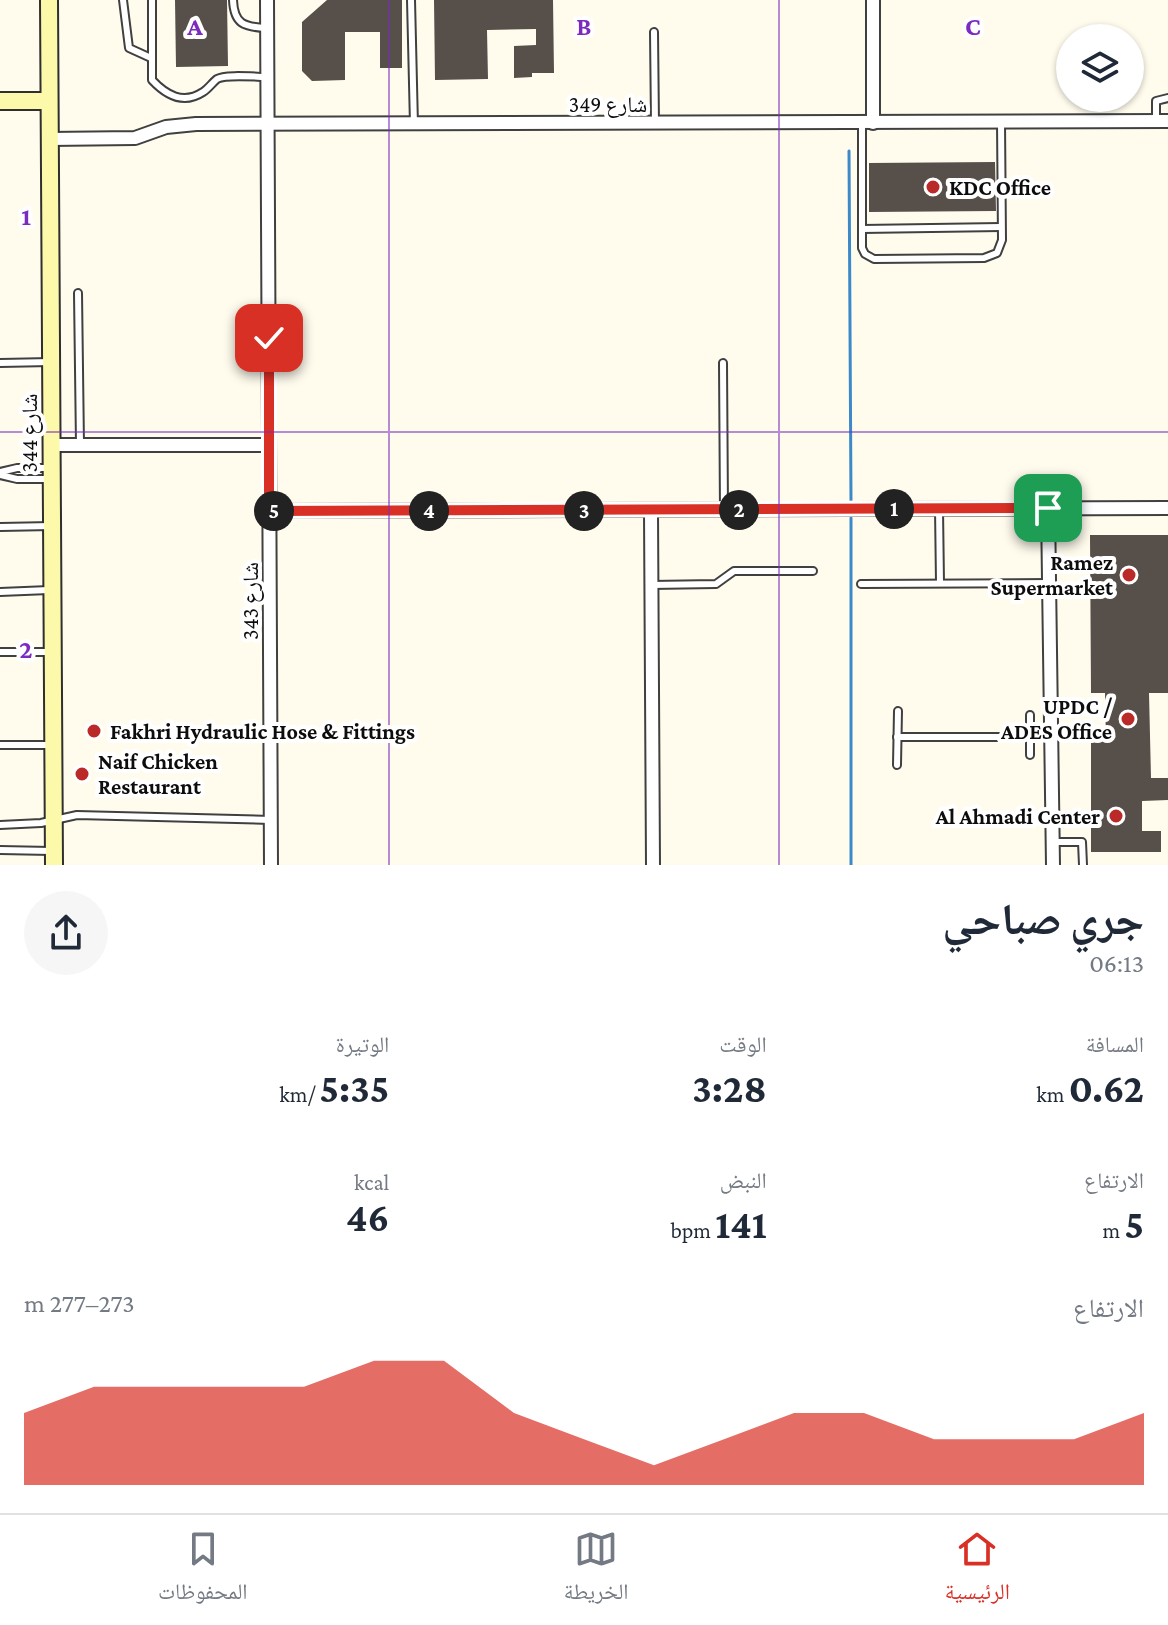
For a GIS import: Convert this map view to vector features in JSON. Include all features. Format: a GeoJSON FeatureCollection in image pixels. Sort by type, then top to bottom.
{"type":"FeatureCollection","features":[{"type":"Feature","properties":{"kind":"main road","name":"شارع 344"},"geometry":{"type":"LineString","coordinates":[[49,0],[54,858]]}},
{"type":"Feature","properties":{"kind":"main road"},"geometry":{"type":"LineString","coordinates":[[0,101],[49,101]]}},
{"type":"Feature","properties":{"kind":"street","name":"شارع 343"},"geometry":{"type":"LineString","coordinates":[[267,0],[271,865]]}},
{"type":"Feature","properties":{"kind":"street"},"geometry":{"type":"LineString","coordinates":[[867,123],[873,0]]}},
{"type":"Feature","properties":{"kind":"street","name":"شارع 349"},"geometry":{"type":"LineString","coordinates":[[49,139],[135,138],[166,127],[196,124],[1162,121]]}},
{"type":"Feature","properties":{"kind":"street"},"geometry":{"type":"LineString","coordinates":[[52,445],[269,445]]}},
{"type":"Feature","properties":{"kind":"street"},"geometry":{"type":"LineString","coordinates":[[1048,508],[1053,865]]}},
{"type":"Feature","properties":{"kind":"street"},"geometry":{"type":"LineString","coordinates":[[269,511],[1168,508]]}},
{"type":"Feature","properties":{"kind":"street"},"geometry":{"type":"LineString","coordinates":[[651,512],[653,865]]}},
{"type":"Feature","properties":{"kind":"lane"},"geometry":{"type":"LineString","coordinates":[[123,0],[129,48],[151,58]]}},
{"type":"Feature","properties":{"kind":"lane"},"geometry":{"type":"LineString","coordinates":[[152,0],[152,80],[172,97],[186,99],[198,95],[219,78],[268,77]]}},
{"type":"Feature","properties":{"kind":"lane"},"geometry":{"type":"LineString","coordinates":[[233,0],[234,14],[240,23],[250,28],[267,28]]}},
{"type":"Feature","properties":{"kind":"lane"},"geometry":{"type":"LineString","coordinates":[[411,0],[414,125]]}},
{"type":"Feature","properties":{"kind":"lane"},"geometry":{"type":"LineString","coordinates":[[654,32],[655,124]]}},
{"type":"Feature","properties":{"kind":"lane"},"geometry":{"type":"LineString","coordinates":[[1162,121],[1156,101],[1168,98]]}},
{"type":"Feature","properties":{"kind":"lane"},"geometry":{"type":"LineString","coordinates":[[867,123],[863,251],[868,257],[878,259],[989,258],[1000,250],[1001,122]]}},
{"type":"Feature","properties":{"kind":"lane"},"geometry":{"type":"LineString","coordinates":[[862,229],[1001,227]]}},
{"type":"Feature","properties":{"kind":"lane"},"geometry":{"type":"LineString","coordinates":[[78,293],[80,445]]}},
{"type":"Feature","properties":{"kind":"lane"},"geometry":{"type":"LineString","coordinates":[[0,363],[51,362]]}},
{"type":"Feature","properties":{"kind":"lane"},"geometry":{"type":"LineString","coordinates":[[723,363],[724,510]]}},
{"type":"Feature","properties":{"kind":"lane"},"geometry":{"type":"LineString","coordinates":[[0,473],[17,479],[52,474]]}},
{"type":"Feature","properties":{"kind":"lane"},"geometry":{"type":"LineString","coordinates":[[939,509],[940,583]]}},
{"type":"Feature","properties":{"kind":"lane"},"geometry":{"type":"LineString","coordinates":[[0,527],[52,526]]}},
{"type":"Feature","properties":{"kind":"lane"},"geometry":{"type":"LineString","coordinates":[[651,585],[716,584],[734,571],[813,571]]}},
{"type":"Feature","properties":{"kind":"lane"},"geometry":{"type":"LineString","coordinates":[[861,584],[1049,583]]}},
{"type":"Feature","properties":{"kind":"lane"},"geometry":{"type":"LineString","coordinates":[[0,592],[53,590]]}},
{"type":"Feature","properties":{"kind":"lane"},"geometry":{"type":"LineString","coordinates":[[0,652],[53,652]]}},
{"type":"Feature","properties":{"kind":"lane"},"geometry":{"type":"LineString","coordinates":[[897,765],[898,711]]}},
{"type":"Feature","properties":{"kind":"lane"},"geometry":{"type":"LineString","coordinates":[[1030,715],[1030,755]]}},
{"type":"Feature","properties":{"kind":"lane"},"geometry":{"type":"LineString","coordinates":[[897,737],[1051,737]]}},
{"type":"Feature","properties":{"kind":"lane"},"geometry":{"type":"LineString","coordinates":[[0,745],[54,745]]}},
{"type":"Feature","properties":{"kind":"lane"},"geometry":{"type":"LineString","coordinates":[[0,825],[37,824],[77,815],[271,820]]}},
{"type":"Feature","properties":{"kind":"lane"},"geometry":{"type":"LineString","coordinates":[[1053,842],[1082,842],[1083,865]]}},
{"type":"Feature","properties":{"kind":"lane"},"geometry":{"type":"LineString","coordinates":[[0,850],[54,858]]}},
{"type":"Feature","properties":{"kind":"building"},"geometry":{"type":"Polygon","coordinates":[[[175,0],[227,0],[228,66],[176,67],[175,0]]]}},
{"type":"Feature","properties":{"kind":"building"},"geometry":{"type":"Polygon","coordinates":[[[327,0],[402,0],[402,68],[380,68],[380,32],[345,32],[345,80],[312,81],[302,71],[302,22],[327,0]]]}},
{"type":"Feature","properties":{"kind":"building"},"geometry":{"type":"Polygon","coordinates":[[[434,0],[553,0],[554,73],[532,73],[532,77],[514,78],[514,46],[536,45],[536,29],[487,30],[488,79],[435,80],[434,0]]]}},
{"type":"Feature","properties":{"kind":"building","name":"KDC Office"},"geometry":{"type":"Polygon","coordinates":[[[995,162],[996,211],[869,212],[869,163],[995,162]]]}},
{"type":"Feature","properties":{"kind":"building"},"geometry":{"type":"Polygon","coordinates":[[[1090,535],[1168,535],[1168,693],[1149,693],[1151,778],[1168,778],[1168,800],[1142,801],[1142,831],[1161,831],[1161,852],[1091,852],[1091,741],[1106,741],[1105,693],[1091,693],[1090,535]]]}},
{"type":"Feature","properties":{"kind":"waterway"},"geometry":{"type":"LineString","coordinates":[[849,151],[851,501]]}},
{"type":"Feature","properties":{"kind":"waterway"},"geometry":{"type":"LineString","coordinates":[[851,518],[851,865]]}},
{"type":"Feature","properties":{"kind":"place","name":"KDC Office"},"geometry":{"type":"Point","coordinates":[933,187]}},
{"type":"Feature","properties":{"kind":"place","name":"Ramez Supermarket"},"geometry":{"type":"Point","coordinates":[1129,575]}},
{"type":"Feature","properties":{"kind":"place","name":"UPDC / ADES Office"},"geometry":{"type":"Point","coordinates":[1128,719]}},
{"type":"Feature","properties":{"kind":"place","name":"Fakhri Hydraulic Hose & Fittings"},"geometry":{"type":"Point","coordinates":[94,731]}},
{"type":"Feature","properties":{"kind":"place","name":"Naif Chicken Restaurant"},"geometry":{"type":"Point","coordinates":[82,774]}},
{"type":"Feature","properties":{"kind":"place","name":"Al Ahmadi Center"},"geometry":{"type":"Point","coordinates":[1116,816]}},
{"type":"Feature","properties":{"kind":"route"},"geometry":{"type":"LineString","coordinates":[[269,338],[269,511],[651,512],[1048,508]]}}]}
